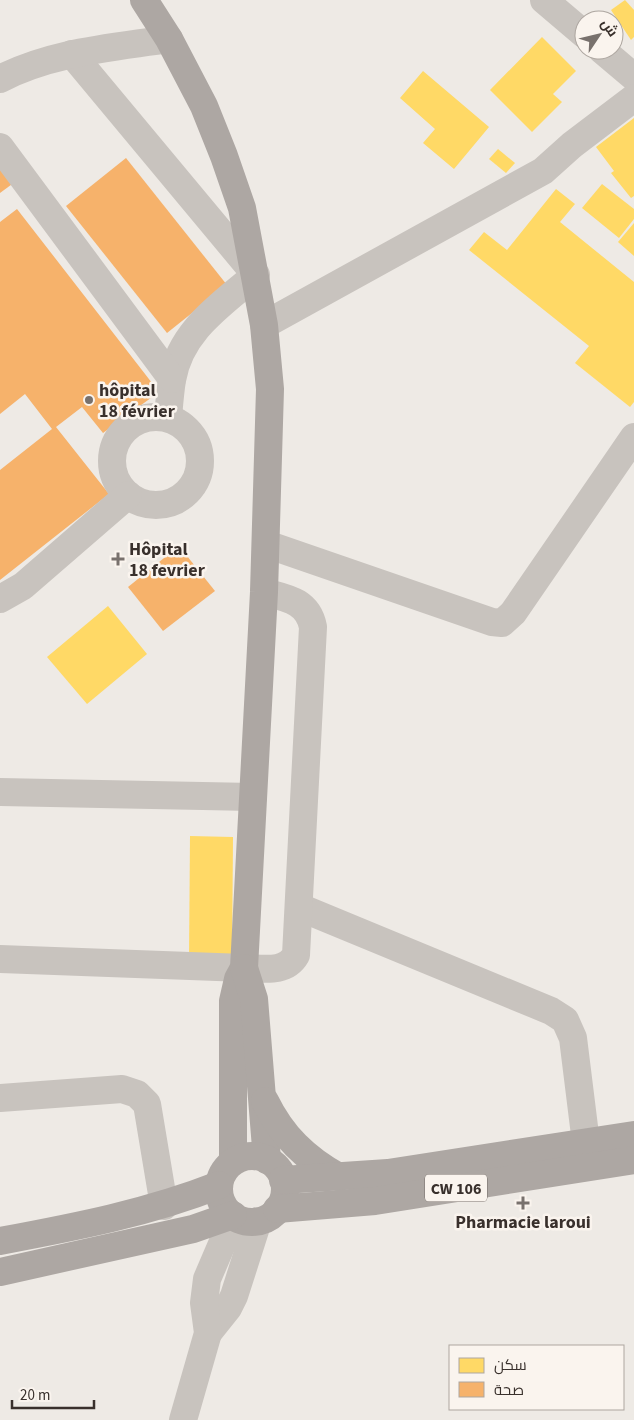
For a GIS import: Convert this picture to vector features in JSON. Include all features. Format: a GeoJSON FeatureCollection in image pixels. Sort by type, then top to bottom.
{"type":"FeatureCollection","features":[{"type":"Feature","properties":{"kind":"main road"},"geometry":{"type":"LineString","coordinates":[[144,0],[169,39],[204,106],[242,208],[264,325],[270,389],[264,592],[244,968],[235,990],[233,1001],[233,1161]]}},
{"type":"Feature","properties":{"kind":"main road"},"geometry":{"type":"LineString","coordinates":[[244,968],[254,999],[263,1097],[275,1170],[284,1196],[250,1215],[222,1202],[219,1185],[226,1168],[233,1161],[250,1156],[275,1170]]}},
{"type":"Feature","properties":{"kind":"main road"},"geometry":{"type":"LineString","coordinates":[[263,1097],[273,1118],[302,1152],[340,1178]]}},
{"type":"Feature","properties":{"kind":"main road","name":"CW 106"},"geometry":{"type":"LineString","coordinates":[[275,1170],[340,1178],[388,1173],[634,1135]]}},
{"type":"Feature","properties":{"kind":"main road","name":"CW 106"},"geometry":{"type":"LineString","coordinates":[[0,1272],[250,1215],[375,1201],[634,1160]]}},
{"type":"Feature","properties":{"kind":"main road"},"geometry":{"type":"LineString","coordinates":[[0,1241],[111,1220],[164,1206],[219,1185]]}},
{"type":"Feature","properties":{"kind":"street"},"geometry":{"type":"LineString","coordinates":[[544,0],[574,26]]}},
{"type":"Feature","properties":{"kind":"street"},"geometry":{"type":"LineString","coordinates":[[0,79],[30,64],[72,54],[169,39]]}},
{"type":"Feature","properties":{"kind":"street"},"geometry":{"type":"LineString","coordinates":[[72,54],[256,275],[189,335],[180,352],[172,379],[168,418]]}},
{"type":"Feature","properties":{"kind":"street"},"geometry":{"type":"LineString","coordinates":[[613,60],[634,78]]}},
{"type":"Feature","properties":{"kind":"street"},"geometry":{"type":"LineString","coordinates":[[264,325],[543,171],[572,145],[634,98]]}},
{"type":"Feature","properties":{"kind":"street"},"geometry":{"type":"LineString","coordinates":[[0,147],[172,379]]}},
{"type":"Feature","properties":{"kind":"street"},"geometry":{"type":"LineString","coordinates":[[151,416],[168,418],[184,426],[195,440],[200,456],[199,474],[190,489],[177,500],[160,505],[143,503],[128,495],[117,481],[112,465],[114,448],[122,432],[135,422],[151,416]]}},
{"type":"Feature","properties":{"kind":"street"},"geometry":{"type":"LineString","coordinates":[[266,544],[492,622],[502,623],[513,613],[634,437]]}},
{"type":"Feature","properties":{"kind":"street"},"geometry":{"type":"LineString","coordinates":[[0,599],[23,586],[128,495]]}},
{"type":"Feature","properties":{"kind":"street"},"geometry":{"type":"LineString","coordinates":[[0,960],[244,968],[282,968],[292,961],[296,955],[313,627],[311,618],[296,601],[264,592]]}},
{"type":"Feature","properties":{"kind":"street"},"geometry":{"type":"LineString","coordinates":[[0,792],[253,796]]}},
{"type":"Feature","properties":{"kind":"street"},"geometry":{"type":"LineString","coordinates":[[299,907],[551,1011],[565,1020],[573,1038],[586,1143]]}},
{"type":"Feature","properties":{"kind":"street"},"geometry":{"type":"LineString","coordinates":[[0,1098],[122,1089],[137,1094],[147,1104],[164,1206]]}},
{"type":"Feature","properties":{"kind":"street"},"geometry":{"type":"LineString","coordinates":[[182,1420],[208,1333],[204,1303],[207,1279],[250,1215]]}},
{"type":"Feature","properties":{"kind":"building: سكن"},"geometry":{"type":"Polygon","coordinates":[[[625,0],[634,10],[634,37],[631,40],[624,30],[624,10],[611,10],[625,0]]]}},
{"type":"Feature","properties":{"kind":"building: سكن"},"geometry":{"type":"Polygon","coordinates":[[[542,37],[576,71],[553,94],[562,102],[532,132],[490,90],[542,37]]]}},
{"type":"Feature","properties":{"kind":"building: سكن"},"geometry":{"type":"Polygon","coordinates":[[[423,71],[489,127],[454,169],[423,143],[435,129],[400,98],[423,71]]]}},
{"type":"Feature","properties":{"kind":"building: سكن"},"geometry":{"type":"Polygon","coordinates":[[[634,118],[634,196],[631,198],[611,173],[614,171],[596,147],[634,118]]]}},
{"type":"Feature","properties":{"kind":"building: سكن"},"geometry":{"type":"Polygon","coordinates":[[[498,149],[515,163],[506,173],[489,159],[498,149]]]}},
{"type":"Feature","properties":{"kind":"building: سكن"},"geometry":{"type":"Polygon","coordinates":[[[602,184],[634,209],[634,219],[619,238],[582,208],[602,184]]]}},
{"type":"Feature","properties":{"kind":"building: سكن"},"geometry":{"type":"Polygon","coordinates":[[[556,189],[575,204],[560,222],[634,282],[634,402],[630,407],[575,363],[589,346],[469,250],[484,232],[507,250],[556,189]]]}},
{"type":"Feature","properties":{"kind":"building: سكن"},"geometry":{"type":"Polygon","coordinates":[[[634,223],[634,256],[618,242],[634,223]]]}},
{"type":"Feature","properties":{"kind":"building: سكن"},"geometry":{"type":"Polygon","coordinates":[[[108,606],[147,654],[87,704],[47,657],[108,606]]]}},
{"type":"Feature","properties":{"kind":"building: سكن"},"geometry":{"type":"Polygon","coordinates":[[[190,836],[233,837],[232,961],[189,960],[190,836]]]}},
{"type":"Feature","properties":{"kind":"building: صحة"},"geometry":{"type":"Polygon","coordinates":[[[0,155],[19,179],[0,193],[0,155]]]}},
{"type":"Feature","properties":{"kind":"building: صحة"},"geometry":{"type":"Polygon","coordinates":[[[126,158],[227,285],[167,333],[66,206],[126,158]]]}},
{"type":"Feature","properties":{"kind":"building: صحة","name":"hôpital 18 février"},"geometry":{"type":"Polygon","coordinates":[[[17,209],[159,392],[103,433],[82,407],[56,427],[109,494],[0,580],[0,470],[52,429],[25,394],[0,414],[0,222],[17,209]]]}},
{"type":"Feature","properties":{"kind":"building: صحة"},"geometry":{"type":"Polygon","coordinates":[[[179,546],[215,591],[163,631],[128,587],[179,546]]]}},
{"type":"Feature","properties":{"kind":"place","name":"hôpital 18 février"},"geometry":{"type":"Point","coordinates":[89,400]}},
{"type":"Feature","properties":{"kind":"place","name":"Hôpital 18 fevrier"},"geometry":{"type":"Point","coordinates":[118,559]}},
{"type":"Feature","properties":{"kind":"place","name":"Pharmacie laroui"},"geometry":{"type":"Point","coordinates":[523,1203]}}]}
